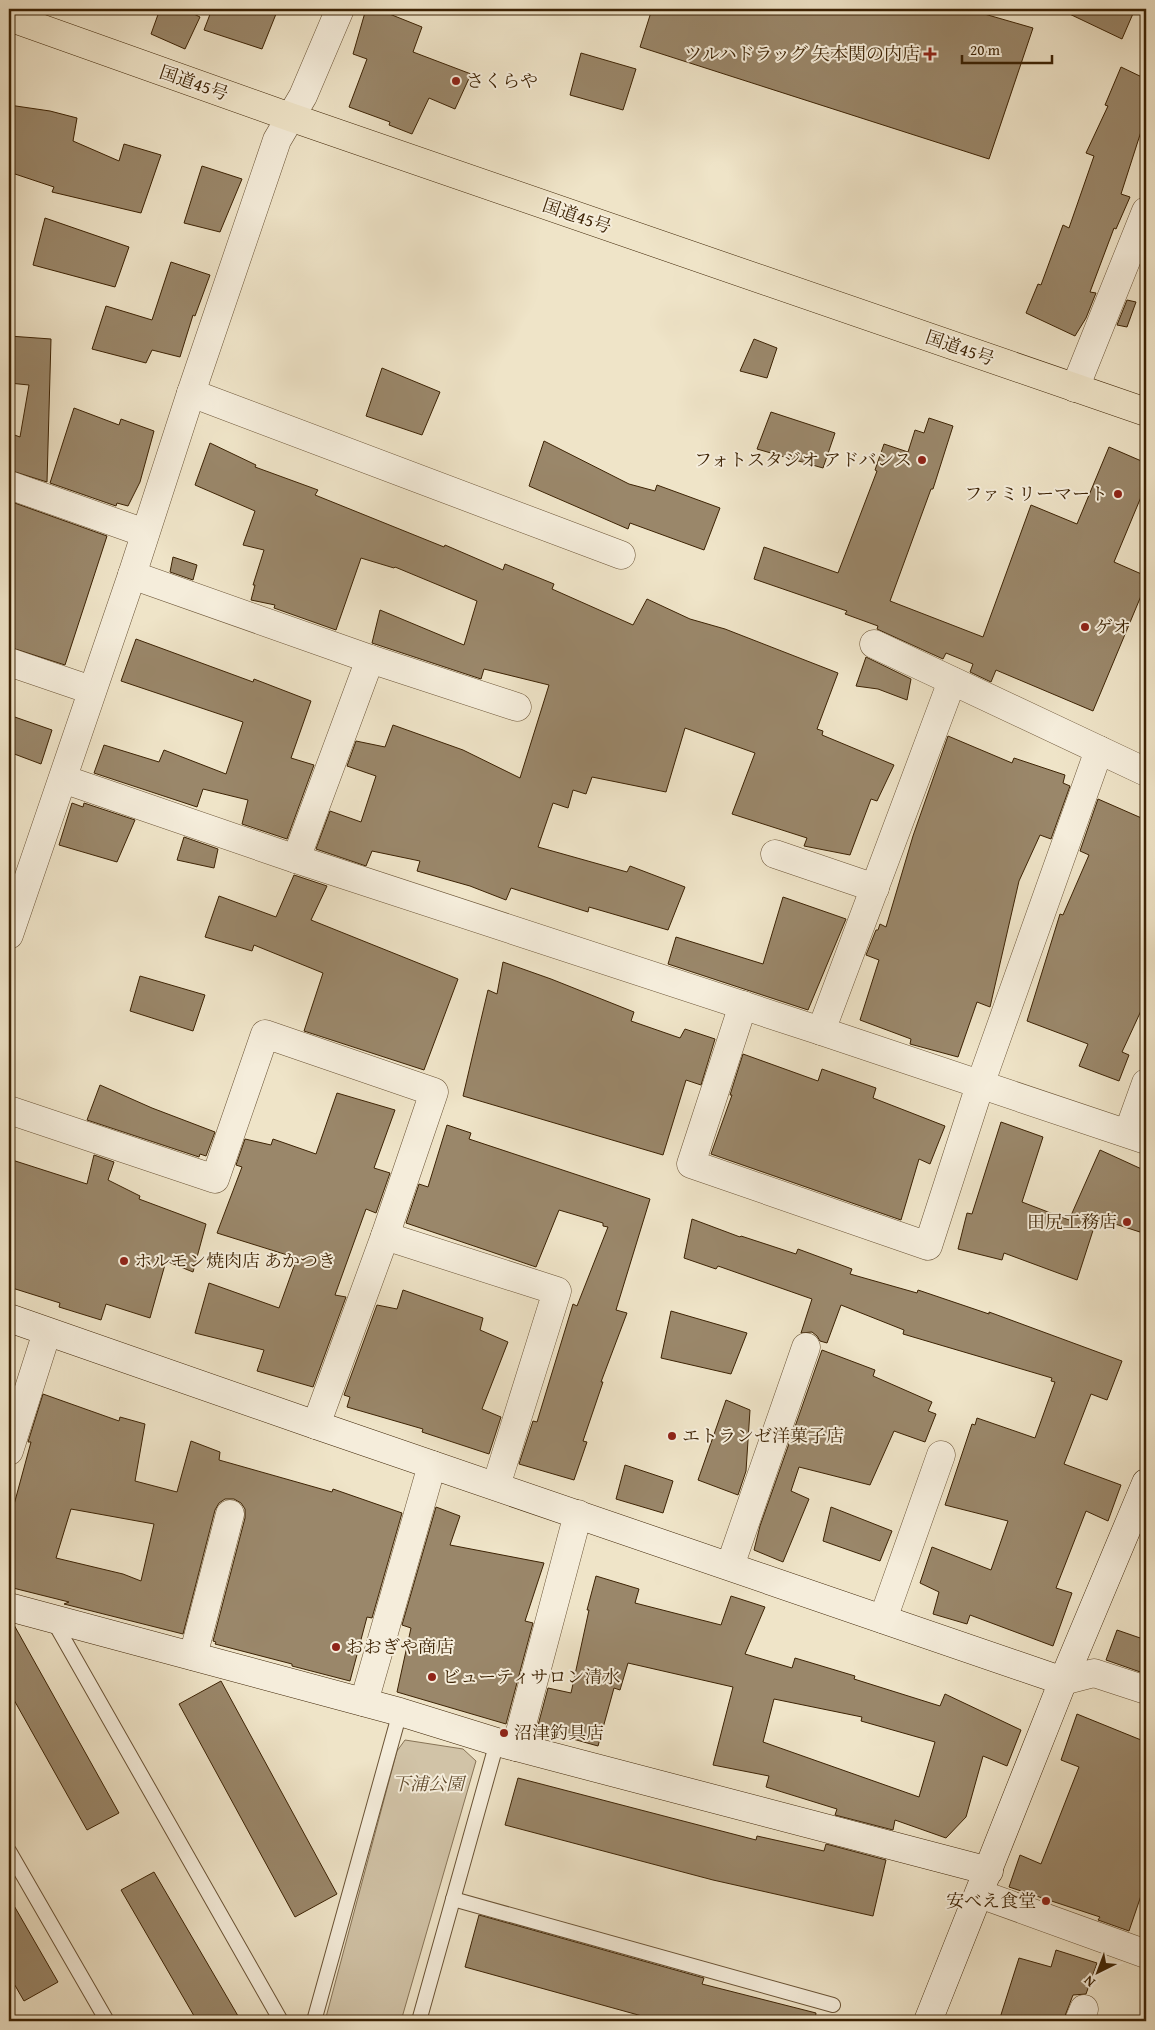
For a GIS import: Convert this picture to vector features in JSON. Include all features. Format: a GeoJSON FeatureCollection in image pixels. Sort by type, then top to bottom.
{"type":"FeatureCollection","features":[{"type":"Feature","properties":{"kind":"highway","name":"国道45号"},"geometry":{"type":"LineString","coordinates":[[9,17],[290,117],[1146,412]]}},
{"type":"Feature","properties":{"kind":"street"},"geometry":{"type":"LineString","coordinates":[[9,935],[63,779],[91,690],[132,575],[276,140],[303,96],[340,9]]}},
{"type":"Feature","properties":{"kind":"street"},"geometry":{"type":"LineString","coordinates":[[1074,388],[1146,211]]}},
{"type":"Feature","properties":{"kind":"street"},"geometry":{"type":"LineString","coordinates":[[191,393],[622,555]]}},
{"type":"Feature","properties":{"kind":"street"},"geometry":{"type":"LineString","coordinates":[[9,485],[145,533]]}},
{"type":"Feature","properties":{"kind":"street"},"geometry":{"type":"LineString","coordinates":[[132,575],[370,659],[517,707]]}},
{"type":"Feature","properties":{"kind":"street"},"geometry":{"type":"LineString","coordinates":[[874,644],[1146,772]]}},
{"type":"Feature","properties":{"kind":"street"},"geometry":{"type":"LineString","coordinates":[[296,859],[370,659]]}},
{"type":"Feature","properties":{"kind":"street"},"geometry":{"type":"LineString","coordinates":[[9,662],[91,690]]}},
{"type":"Feature","properties":{"kind":"street"},"geometry":{"type":"LineString","coordinates":[[821,1031],[952,681]]}},
{"type":"Feature","properties":{"kind":"street"},"geometry":{"type":"LineString","coordinates":[[742,1005],[691,1164],[928,1246],[980,1085],[1099,750]]}},
{"type":"Feature","properties":{"kind":"street"},"geometry":{"type":"LineString","coordinates":[[63,779],[296,859],[1137,1136],[1146,1083]]}},
{"type":"Feature","properties":{"kind":"street"},"geometry":{"type":"LineString","coordinates":[[775,854],[875,888]]}},
{"type":"Feature","properties":{"kind":"street"},"geometry":{"type":"LineString","coordinates":[[9,1110],[215,1179],[265,1034],[434,1092],[386,1236],[316,1425]]}},
{"type":"Feature","properties":{"kind":"street"},"geometry":{"type":"LineString","coordinates":[[386,1236],[557,1291],[496,1486]]}},
{"type":"Feature","properties":{"kind":"street"},"geometry":{"type":"LineString","coordinates":[[9,1318],[1063,1681],[1094,1673],[1146,1690]]}},
{"type":"Feature","properties":{"kind":"street"},"geometry":{"type":"LineString","coordinates":[[9,1451],[47,1332]]}},
{"type":"Feature","properties":{"kind":"street"},"geometry":{"type":"LineString","coordinates":[[730,1566],[806,1347]]}},
{"type":"Feature","properties":{"kind":"street"},"geometry":{"type":"LineString","coordinates":[[883,1619],[941,1455]]}},
{"type":"Feature","properties":{"kind":"street"},"geometry":{"type":"LineString","coordinates":[[364,1702],[432,1465]]}},
{"type":"Feature","properties":{"kind":"street"},"geometry":{"type":"LineString","coordinates":[[928,2021],[1063,1681],[1146,1483]]}},
{"type":"Feature","properties":{"kind":"street"},"geometry":{"type":"LineString","coordinates":[[193,1656],[230,1514]]}},
{"type":"Feature","properties":{"kind":"street"},"geometry":{"type":"LineString","coordinates":[[507,1744],[578,1514]]}},
{"type":"Feature","properties":{"kind":"street"},"geometry":{"type":"LineString","coordinates":[[9,1607],[400,1712],[984,1883],[1146,1954]]}},
{"type":"Feature","properties":{"kind":"lane"},"geometry":{"type":"LineString","coordinates":[[52,1618],[281,2021]]}},
{"type":"Feature","properties":{"kind":"lane"},"geometry":{"type":"LineString","coordinates":[[314,2021],[400,1712]]}},
{"type":"Feature","properties":{"kind":"lane"},"geometry":{"type":"LineString","coordinates":[[419,2021],[453,1899],[507,1744]]}},
{"type":"Feature","properties":{"kind":"lane"},"geometry":{"type":"LineString","coordinates":[[9,1850],[107,2021]]}},
{"type":"Feature","properties":{"kind":"lane"},"geometry":{"type":"LineString","coordinates":[[453,1899],[832,2005]]}},
{"type":"Feature","properties":{"kind":"green space","name":"下浦公園"},"geometry":{"type":"Polygon","coordinates":[[[405,1740],[463,1749],[476,1761],[401,2021],[325,2021],[397,1751],[405,1740]]]}},
{"type":"Feature","properties":{"kind":"building"},"geometry":{"type":"Polygon","coordinates":[[[160,9],[184,9],[200,17],[185,49],[151,34],[160,9]]]}},
{"type":"Feature","properties":{"kind":"building"},"geometry":{"type":"Polygon","coordinates":[[[212,9],[278,9],[262,49],[204,30],[212,9]]]}},
{"type":"Feature","properties":{"kind":"building"},"geometry":{"type":"Polygon","coordinates":[[[366,9],[377,9],[422,27],[413,52],[471,74],[455,109],[429,98],[412,134],[389,125],[390,122],[349,107],[367,59],[353,54],[366,9]]]}},
{"type":"Feature","properties":{"kind":"building"},"geometry":{"type":"Polygon","coordinates":[[[652,9],[967,9],[1033,28],[989,159],[640,47],[652,9]]]}},
{"type":"Feature","properties":{"kind":"building"},"geometry":{"type":"Polygon","coordinates":[[[1059,9],[1135,9],[1122,39],[1059,9]]]}},
{"type":"Feature","properties":{"kind":"building"},"geometry":{"type":"Polygon","coordinates":[[[581,53],[636,69],[623,110],[570,95],[581,53]]]}},
{"type":"Feature","properties":{"kind":"building"},"geometry":{"type":"Polygon","coordinates":[[[1121,67],[1146,79],[1146,116],[1121,194],[1130,197],[1116,229],[1114,228],[1090,292],[1096,293],[1086,318],[1075,336],[1026,313],[1038,284],[1041,285],[1063,225],[1069,228],[1094,156],[1086,153],[1108,106],[1105,105],[1121,67]]]}},
{"type":"Feature","properties":{"kind":"building"},"geometry":{"type":"Polygon","coordinates":[[[9,105],[50,111],[77,118],[73,141],[119,161],[124,144],[161,155],[141,213],[52,192],[54,187],[9,172],[9,105]]]}},
{"type":"Feature","properties":{"kind":"building"},"geometry":{"type":"Polygon","coordinates":[[[202,166],[242,179],[220,232],[184,223],[202,166]]]}},
{"type":"Feature","properties":{"kind":"building"},"geometry":{"type":"Polygon","coordinates":[[[45,218],[129,247],[115,287],[33,265],[45,218]]]}},
{"type":"Feature","properties":{"kind":"building"},"geometry":{"type":"Polygon","coordinates":[[[171,262],[210,275],[195,316],[193,315],[180,357],[152,350],[146,363],[92,349],[106,306],[152,320],[171,262]]]}},
{"type":"Feature","properties":{"kind":"building"},"geometry":{"type":"Polygon","coordinates":[[[1127,300],[1136,302],[1127,327],[1117,325],[1127,300]]]}},
{"type":"Feature","properties":{"kind":"building"},"geometry":{"type":"Polygon","coordinates":[[[9,336],[51,339],[47,482],[9,470],[9,433],[20,437],[29,385],[9,383],[9,336]]]}},
{"type":"Feature","properties":{"kind":"building"},"geometry":{"type":"Polygon","coordinates":[[[754,339],[777,348],[767,378],[740,371],[754,339]]]}},
{"type":"Feature","properties":{"kind":"building"},"geometry":{"type":"Polygon","coordinates":[[[382,368],[440,392],[422,435],[366,416],[382,368]]]}},
{"type":"Feature","properties":{"kind":"building"},"geometry":{"type":"Polygon","coordinates":[[[74,408],[119,425],[121,419],[154,431],[140,482],[128,506],[117,503],[116,506],[50,483],[74,408]]]}},
{"type":"Feature","properties":{"kind":"building"},"geometry":{"type":"Polygon","coordinates":[[[771,412],[835,433],[823,468],[757,449],[771,412]]]}},
{"type":"Feature","properties":{"kind":"building"},"geometry":{"type":"Polygon","coordinates":[[[929,418],[953,426],[933,489],[931,489],[890,601],[983,637],[1031,505],[1077,524],[1109,447],[1146,463],[1146,485],[1114,562],[1146,576],[1146,584],[1093,711],[996,670],[991,682],[970,672],[973,664],[946,653],[943,659],[877,629],[878,626],[845,614],[847,611],[754,579],[764,547],[838,573],[877,471],[875,470],[884,444],[908,452],[915,430],[924,433],[929,418]]]}},
{"type":"Feature","properties":{"kind":"building"},"geometry":{"type":"Polygon","coordinates":[[[544,441],[629,484],[655,491],[657,485],[720,508],[704,550],[630,523],[628,529],[529,486],[544,441]]]}},
{"type":"Feature","properties":{"kind":"building"},"geometry":{"type":"Polygon","coordinates":[[[210,443],[256,465],[255,467],[318,490],[315,495],[444,547],[445,545],[503,570],[505,564],[554,584],[552,589],[633,625],[647,599],[690,619],[725,629],[838,673],[817,729],[823,731],[822,735],[894,765],[877,801],[871,799],[850,855],[804,846],[807,838],[732,814],[755,753],[685,728],[666,792],[592,777],[586,794],[573,790],[568,808],[553,803],[538,847],[627,872],[630,866],[685,887],[668,930],[589,907],[588,912],[511,888],[506,900],[470,886],[417,871],[420,861],[372,851],[366,866],[316,849],[330,811],[361,822],[376,776],[347,766],[356,741],[385,747],[393,725],[463,750],[520,778],[549,685],[484,669],[481,679],[372,643],[380,610],[464,645],[477,601],[395,567],[361,558],[336,630],[274,608],[275,605],[251,600],[255,585],[253,585],[264,550],[243,545],[255,511],[195,485],[210,443]]]}},
{"type":"Feature","properties":{"kind":"building"},"geometry":{"type":"Polygon","coordinates":[[[9,501],[107,536],[65,665],[9,647],[9,501]]]}},
{"type":"Feature","properties":{"kind":"building"},"geometry":{"type":"Polygon","coordinates":[[[173,557],[197,565],[193,580],[170,572],[173,557]]]}},
{"type":"Feature","properties":{"kind":"building"},"geometry":{"type":"Polygon","coordinates":[[[136,639],[253,682],[254,679],[311,701],[291,758],[314,765],[287,839],[242,824],[248,800],[203,789],[197,807],[94,773],[104,745],[159,762],[164,750],[226,774],[243,722],[121,681],[136,639]]]}},
{"type":"Feature","properties":{"kind":"building"},"geometry":{"type":"Polygon","coordinates":[[[866,657],[911,679],[907,700],[878,689],[856,686],[866,657]]]}},
{"type":"Feature","properties":{"kind":"building"},"geometry":{"type":"Polygon","coordinates":[[[9,715],[52,730],[41,764],[9,752],[9,715]]]}},
{"type":"Feature","properties":{"kind":"building"},"geometry":{"type":"Polygon","coordinates":[[[948,736],[1012,763],[1014,758],[1065,775],[1063,783],[1070,786],[1051,839],[1040,835],[1019,881],[990,1007],[977,1002],[958,1057],[910,1044],[911,1039],[860,1020],[879,960],[866,955],[880,924],[886,927],[913,836],[948,736]]]}},
{"type":"Feature","properties":{"kind":"building"},"geometry":{"type":"Polygon","coordinates":[[[1098,799],[1146,820],[1146,1000],[1122,1052],[1129,1055],[1119,1081],[1079,1066],[1088,1044],[1027,1021],[1060,914],[1063,915],[1089,855],[1080,851],[1098,799]]]}},
{"type":"Feature","properties":{"kind":"building"},"geometry":{"type":"Polygon","coordinates":[[[72,803],[83,807],[84,803],[135,820],[117,862],[59,845],[72,803]]]}},
{"type":"Feature","properties":{"kind":"building"},"geometry":{"type":"Polygon","coordinates":[[[184,837],[218,849],[214,868],[177,860],[184,837]]]}},
{"type":"Feature","properties":{"kind":"building"},"geometry":{"type":"Polygon","coordinates":[[[294,875],[327,886],[311,920],[458,979],[424,1070],[304,1031],[323,973],[254,945],[252,951],[205,937],[219,896],[276,917],[294,875]]]}},
{"type":"Feature","properties":{"kind":"building"},"geometry":{"type":"Polygon","coordinates":[[[783,897],[846,919],[808,1010],[668,964],[676,937],[763,964],[783,897]]]}},
{"type":"Feature","properties":{"kind":"building"},"geometry":{"type":"Polygon","coordinates":[[[503,962],[634,1012],[631,1021],[680,1038],[685,1029],[715,1039],[701,1085],[686,1080],[663,1155],[463,1096],[488,990],[497,994],[503,962]]]}},
{"type":"Feature","properties":{"kind":"building"},"geometry":{"type":"Polygon","coordinates":[[[140,976],[205,995],[193,1031],[130,1011],[140,976]]]}},
{"type":"Feature","properties":{"kind":"building"},"geometry":{"type":"Polygon","coordinates":[[[743,1054],[818,1081],[822,1069],[876,1088],[873,1098],[945,1126],[930,1164],[919,1159],[901,1220],[711,1154],[732,1095],[730,1095],[743,1054]]]}},
{"type":"Feature","properties":{"kind":"building"},"geometry":{"type":"Polygon","coordinates":[[[100,1085],[152,1108],[215,1132],[206,1156],[200,1154],[199,1157],[87,1120],[100,1085]]]}},
{"type":"Feature","properties":{"kind":"building"},"geometry":{"type":"Polygon","coordinates":[[[337,1093],[395,1110],[374,1168],[390,1173],[376,1213],[366,1209],[335,1295],[346,1297],[313,1387],[257,1371],[264,1350],[195,1333],[209,1283],[279,1308],[297,1258],[217,1233],[242,1167],[236,1165],[245,1139],[271,1145],[273,1139],[316,1154],[337,1093]]]}},
{"type":"Feature","properties":{"kind":"building"},"geometry":{"type":"Polygon","coordinates":[[[1001,1122],[1043,1137],[1022,1202],[1069,1220],[1100,1150],[1146,1171],[1146,1234],[1097,1218],[1077,1280],[1004,1253],[1002,1260],[958,1249],[967,1213],[972,1214],[1001,1122]]]}},
{"type":"Feature","properties":{"kind":"building"},"geometry":{"type":"Polygon","coordinates":[[[447,1125],[471,1133],[469,1139],[650,1199],[616,1310],[627,1313],[601,1382],[603,1382],[583,1441],[587,1442],[574,1480],[519,1464],[533,1421],[537,1422],[573,1304],[577,1306],[608,1227],[603,1226],[603,1223],[559,1210],[536,1267],[406,1223],[419,1184],[428,1187],[447,1125]]]}},
{"type":"Feature","properties":{"kind":"building"},"geometry":{"type":"Polygon","coordinates":[[[94,1155],[114,1162],[108,1180],[140,1196],[139,1199],[206,1224],[193,1272],[166,1261],[150,1318],[106,1304],[101,1320],[59,1307],[60,1303],[9,1287],[9,1159],[87,1184],[94,1155]]]}},
{"type":"Feature","properties":{"kind":"building"},"geometry":{"type":"Polygon","coordinates":[[[692,1219],[740,1237],[796,1254],[798,1249],[852,1269],[850,1274],[917,1293],[918,1290],[989,1314],[989,1312],[1122,1361],[1107,1400],[1091,1394],[1064,1464],[1121,1485],[1108,1521],[1086,1511],[1056,1588],[1072,1593],[1053,1646],[970,1615],[967,1624],[933,1614],[939,1592],[920,1583],[932,1547],[991,1570],[1008,1521],[945,1505],[972,1424],[975,1425],[977,1418],[1035,1438],[1055,1382],[1051,1381],[1052,1378],[903,1334],[904,1330],[841,1305],[827,1343],[820,1341],[812,1332],[801,1333],[812,1299],[718,1266],[716,1269],[684,1258],[692,1219]]]}},
{"type":"Feature","properties":{"kind":"building"},"geometry":{"type":"Polygon","coordinates":[[[403,1290],[483,1318],[480,1330],[508,1342],[482,1409],[501,1417],[489,1454],[422,1432],[423,1429],[347,1407],[350,1397],[344,1395],[377,1305],[397,1309],[403,1290]]]}},
{"type":"Feature","properties":{"kind":"building"},"geometry":{"type":"Polygon","coordinates":[[[671,1311],[747,1333],[731,1374],[661,1358],[671,1311]]]}},
{"type":"Feature","properties":{"kind":"building"},"geometry":{"type":"Polygon","coordinates":[[[822,1350],[875,1370],[873,1376],[932,1402],[928,1411],[936,1414],[925,1442],[894,1431],[870,1485],[799,1467],[791,1491],[809,1499],[783,1562],[754,1550],[760,1526],[822,1350]]]}},
{"type":"Feature","properties":{"kind":"building"},"geometry":{"type":"Polygon","coordinates":[[[43,1394],[119,1421],[120,1417],[145,1424],[135,1481],[177,1492],[191,1441],[220,1452],[219,1460],[332,1492],[333,1489],[402,1513],[372,1618],[367,1617],[350,1681],[215,1644],[216,1642],[213,1641],[245,1518],[245,1509],[241,1503],[234,1499],[225,1499],[219,1503],[215,1510],[183,1634],[64,1604],[69,1602],[9,1587],[9,1523],[31,1442],[28,1442],[43,1394]],[[71,1509],[56,1558],[123,1574],[141,1581],[154,1524],[71,1509]]]}},
{"type":"Feature","properties":{"kind":"building"},"geometry":{"type":"Polygon","coordinates":[[[726,1400],[750,1410],[746,1471],[738,1495],[698,1480],[726,1400]]]}},
{"type":"Feature","properties":{"kind":"building"},"geometry":{"type":"Polygon","coordinates":[[[625,1465],[673,1481],[663,1513],[616,1499],[625,1465]]]}},
{"type":"Feature","properties":{"kind":"building"},"geometry":{"type":"Polygon","coordinates":[[[436,1507],[460,1516],[450,1545],[544,1563],[525,1621],[533,1623],[506,1724],[397,1692],[411,1628],[402,1625],[436,1507]]]}},
{"type":"Feature","properties":{"kind":"building"},"geometry":{"type":"Polygon","coordinates":[[[831,1507],[892,1531],[880,1561],[823,1541],[831,1507]]]}},
{"type":"Feature","properties":{"kind":"building"},"geometry":{"type":"Polygon","coordinates":[[[596,1576],[639,1589],[635,1603],[721,1625],[731,1596],[765,1607],[745,1654],[792,1668],[795,1658],[855,1676],[854,1679],[940,1706],[945,1694],[1021,1730],[1007,1766],[983,1756],[966,1817],[946,1838],[895,1820],[893,1830],[835,1815],[837,1809],[766,1787],[769,1776],[713,1765],[733,1687],[628,1663],[620,1690],[614,1688],[598,1746],[537,1729],[548,1688],[571,1693],[589,1610],[587,1610],[596,1576]],[[774,1699],[763,1742],[919,1797],[935,1742],[861,1721],[862,1717],[774,1699]]]}},
{"type":"Feature","properties":{"kind":"building"},"geometry":{"type":"Polygon","coordinates":[[[9,1623],[14,1625],[119,1813],[87,1830],[9,1691],[9,1623]]]}},
{"type":"Feature","properties":{"kind":"building"},"geometry":{"type":"Polygon","coordinates":[[[1117,1630],[1146,1640],[1146,1674],[1106,1660],[1117,1630]]]}},
{"type":"Feature","properties":{"kind":"building"},"geometry":{"type":"Polygon","coordinates":[[[221,1681],[337,1894],[295,1917],[179,1704],[221,1681]]]}},
{"type":"Feature","properties":{"kind":"building"},"geometry":{"type":"Polygon","coordinates":[[[1077,1714],[1146,1742],[1146,1881],[1129,1931],[1098,1920],[1100,1917],[1009,1887],[1020,1855],[1041,1864],[1079,1767],[1061,1760],[1077,1714]]]}},
{"type":"Feature","properties":{"kind":"building"},"geometry":{"type":"Polygon","coordinates":[[[518,1778],[756,1840],[757,1836],[824,1851],[826,1844],[886,1860],[873,1916],[713,1880],[505,1825],[518,1778]]]}},
{"type":"Feature","properties":{"kind":"building"},"geometry":{"type":"Polygon","coordinates":[[[154,1872],[241,2021],[197,2021],[121,1890],[154,1872]]]}},
{"type":"Feature","properties":{"kind":"building"},"geometry":{"type":"Polygon","coordinates":[[[9,1897],[58,1982],[24,2001],[9,1975],[9,1897]]]}},
{"type":"Feature","properties":{"kind":"building"},"geometry":{"type":"Polygon","coordinates":[[[479,1915],[704,1978],[702,1984],[816,2013],[815,2021],[660,2021],[465,1967],[479,1915]]]}},
{"type":"Feature","properties":{"kind":"building"},"geometry":{"type":"Polygon","coordinates":[[[1056,1950],[1097,1963],[1086,1994],[1073,1995],[1063,2021],[999,2021],[1019,1958],[1051,1967],[1056,1950]]]}},
{"type":"Feature","properties":{"kind":"place","name":"ツルハドラッグ 矢本関の内店"},"geometry":{"type":"Point","coordinates":[930,54]}},
{"type":"Feature","properties":{"kind":"place","name":"さくらや"},"geometry":{"type":"Point","coordinates":[456,81]}},
{"type":"Feature","properties":{"kind":"place","name":"フォトスタジオ アドバンス"},"geometry":{"type":"Point","coordinates":[922,460]}},
{"type":"Feature","properties":{"kind":"place","name":"ファミリーマート"},"geometry":{"type":"Point","coordinates":[1118,494]}},
{"type":"Feature","properties":{"kind":"place","name":"ゲオ"},"geometry":{"type":"Point","coordinates":[1085,627]}},
{"type":"Feature","properties":{"kind":"place","name":"田尻工務店"},"geometry":{"type":"Point","coordinates":[1127,1222]}},
{"type":"Feature","properties":{"kind":"place","name":"ホルモン焼肉店 あかつき"},"geometry":{"type":"Point","coordinates":[124,1261]}},
{"type":"Feature","properties":{"kind":"place","name":"エトランゼ洋菓子店"},"geometry":{"type":"Point","coordinates":[672,1436]}},
{"type":"Feature","properties":{"kind":"place","name":"おおぎや商店"},"geometry":{"type":"Point","coordinates":[336,1647]}},
{"type":"Feature","properties":{"kind":"place","name":"ビューティサロン清水"},"geometry":{"type":"Point","coordinates":[432,1677]}},
{"type":"Feature","properties":{"kind":"place","name":"沼津釣具店"},"geometry":{"type":"Point","coordinates":[504,1733]}},
{"type":"Feature","properties":{"kind":"place","name":"安べえ食堂"},"geometry":{"type":"Point","coordinates":[1046,1901]}}]}
